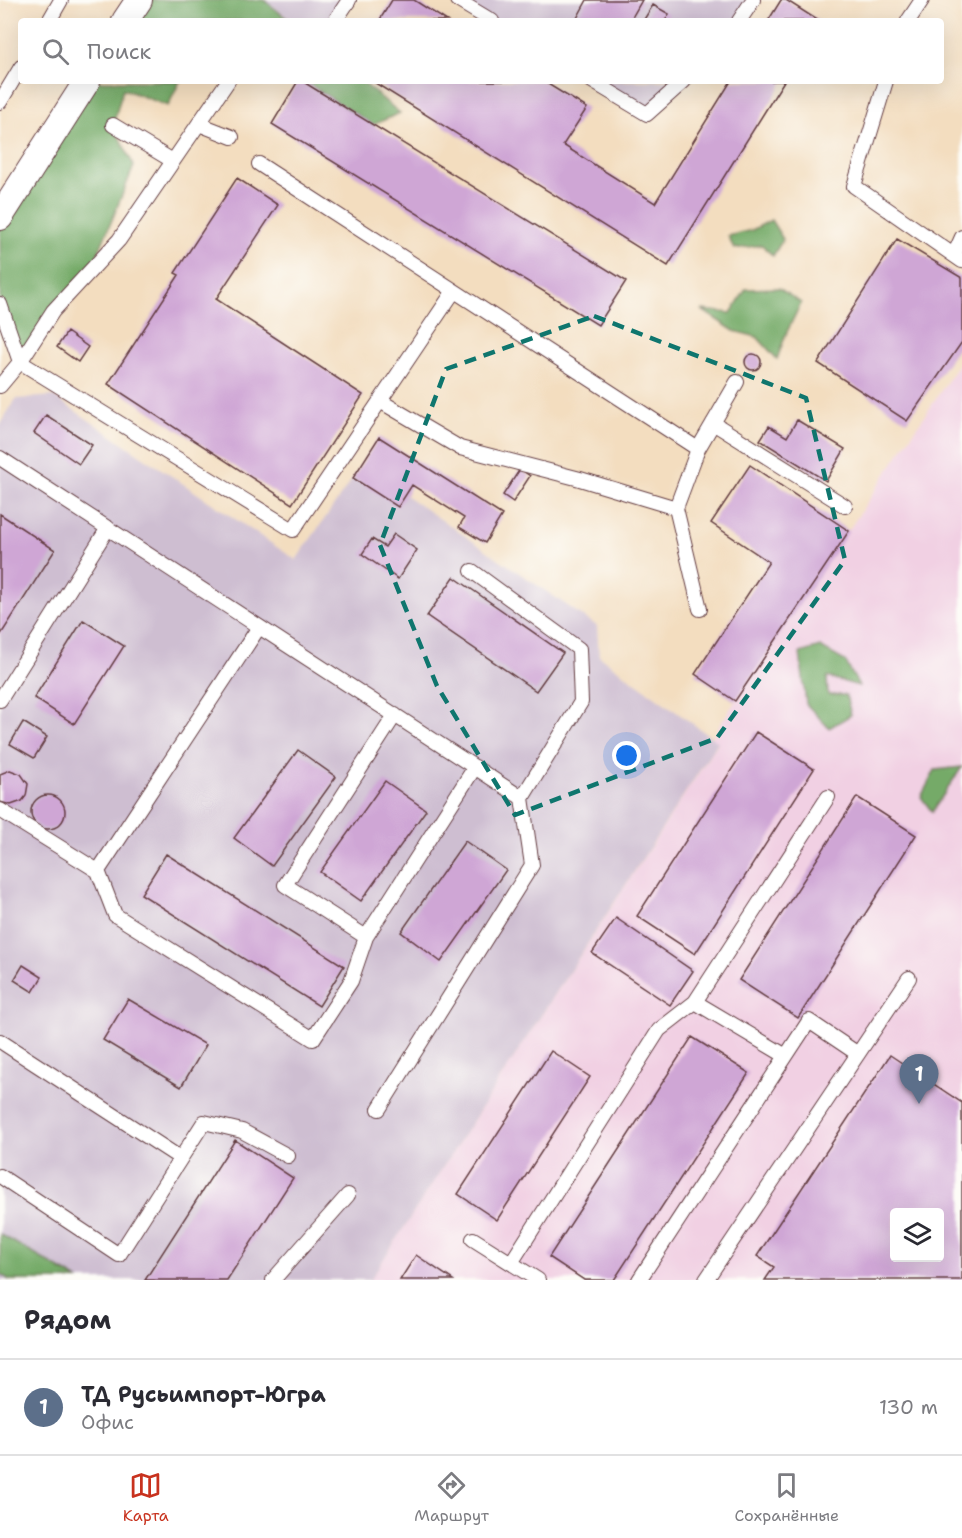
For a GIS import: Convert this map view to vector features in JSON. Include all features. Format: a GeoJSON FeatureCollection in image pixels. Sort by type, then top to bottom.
{"type":"FeatureCollection","features":[{"type":"Feature","properties":{"kind":"street"},"geometry":{"type":"LineString","coordinates":[[127,18],[139,0]]}},
{"type":"Feature","properties":{"kind":"street"},"geometry":{"type":"LineString","coordinates":[[0,217],[85,84]]}},
{"type":"Feature","properties":{"kind":"lane"},"geometry":{"type":"LineString","coordinates":[[51,18],[61,0]]}},
{"type":"Feature","properties":{"kind":"lane"},"geometry":{"type":"LineString","coordinates":[[338,18],[349,0]]}},
{"type":"Feature","properties":{"kind":"lane"},"geometry":{"type":"LineString","coordinates":[[457,0],[487,18]]}},
{"type":"Feature","properties":{"kind":"lane"},"geometry":{"type":"LineString","coordinates":[[741,18],[753,0]]}},
{"type":"Feature","properties":{"kind":"lane"},"geometry":{"type":"LineString","coordinates":[[910,18],[922,0]]}},
{"type":"Feature","properties":{"kind":"lane"},"geometry":{"type":"LineString","coordinates":[[0,102],[18,72]]}},
{"type":"Feature","properties":{"kind":"lane"},"geometry":{"type":"LineString","coordinates":[[0,386],[20,362],[53,311],[119,240],[226,84]]}},
{"type":"Feature","properties":{"kind":"lane"},"geometry":{"type":"LineString","coordinates":[[597,84],[647,114],[681,84]]}},
{"type":"Feature","properties":{"kind":"lane"},"geometry":{"type":"LineString","coordinates":[[885,84],[854,186],[958,258],[962,237]]}},
{"type":"Feature","properties":{"kind":"lane"},"geometry":{"type":"LineString","coordinates":[[199,124],[232,137]]}},
{"type":"Feature","properties":{"kind":"lane"},"geometry":{"type":"LineString","coordinates":[[113,125],[173,161]]}},
{"type":"Feature","properties":{"kind":"lane"},"geometry":{"type":"LineString","coordinates":[[259,164],[698,449]]}},
{"type":"Feature","properties":{"kind":"lane"},"geometry":{"type":"LineString","coordinates":[[0,303],[20,362],[293,530],[454,291]]}},
{"type":"Feature","properties":{"kind":"lane"},"geometry":{"type":"LineString","coordinates":[[700,609],[676,508],[698,449],[737,382]]}},
{"type":"Feature","properties":{"kind":"lane"},"geometry":{"type":"LineString","coordinates":[[380,401],[460,448],[580,479],[676,508]]}},
{"type":"Feature","properties":{"kind":"lane"},"geometry":{"type":"LineString","coordinates":[[713,423],[845,506]]}},
{"type":"Feature","properties":{"kind":"lane"},"geometry":{"type":"LineString","coordinates":[[0,458],[522,798]]}},
{"type":"Feature","properties":{"kind":"lane"},"geometry":{"type":"LineString","coordinates":[[0,700],[108,528]]}},
{"type":"Feature","properties":{"kind":"lane"},"geometry":{"type":"LineString","coordinates":[[379,1109],[532,865],[522,798],[581,702],[579,649],[472,571]]}},
{"type":"Feature","properties":{"kind":"lane"},"geometry":{"type":"LineString","coordinates":[[98,871],[259,627]]}},
{"type":"Feature","properties":{"kind":"lane"},"geometry":{"type":"LineString","coordinates":[[366,937],[285,885],[395,715]]}},
{"type":"Feature","properties":{"kind":"lane"},"geometry":{"type":"LineString","coordinates":[[0,810],[98,871],[115,915],[313,1039],[351,981],[366,937],[475,766]]}},
{"type":"Feature","properties":{"kind":"lane"},"geometry":{"type":"LineString","coordinates":[[511,1263],[659,1030],[695,1002],[828,797]]}},
{"type":"Feature","properties":{"kind":"lane"},"geometry":{"type":"LineString","coordinates":[[706,1280],[909,978]]}},
{"type":"Feature","properties":{"kind":"lane"},"geometry":{"type":"LineString","coordinates":[[695,1002],[786,1056]]}},
{"type":"Feature","properties":{"kind":"lane"},"geometry":{"type":"LineString","coordinates":[[640,1280],[809,1022],[858,1054]]}},
{"type":"Feature","properties":{"kind":"lane"},"geometry":{"type":"LineString","coordinates":[[0,1041],[180,1158]]}},
{"type":"Feature","properties":{"kind":"lane"},"geometry":{"type":"LineString","coordinates":[[0,1176],[118,1256],[204,1122],[242,1131],[288,1156]]}},
{"type":"Feature","properties":{"kind":"lane"},"geometry":{"type":"LineString","coordinates":[[273,1280],[348,1195]]}},
{"type":"Feature","properties":{"kind":"lane"},"geometry":{"type":"LineString","coordinates":[[473,1239],[538,1280]]}},
{"type":"Feature","properties":{"kind":"highlighted area"},"geometry":{"type":"Polygon","coordinates":[[[594,316],[806,398],[845,560],[717,738],[515,815],[437,686],[380,545],[446,369],[594,316]]]}},
{"type":"Feature","properties":{"kind":"shaded area"},"geometry":{"type":"Polygon","coordinates":[[[265,0],[349,0],[337,18],[288,18],[265,0]]]}},
{"type":"Feature","properties":{"kind":"shaded area"},"geometry":{"type":"Polygon","coordinates":[[[457,0],[753,0],[741,18],[487,18],[457,0]]]}},
{"type":"Feature","properties":{"kind":"shaded area"},"geometry":{"type":"Polygon","coordinates":[[[597,84],[681,84],[647,114],[597,84]]]}},
{"type":"Feature","properties":{"kind":"shaded area"},"geometry":{"type":"Polygon","coordinates":[[[962,359],[962,1280],[370,1280],[718,743],[711,738],[962,359]]]}},
{"type":"Feature","properties":{"kind":"shaded area"},"geometry":{"type":"Polygon","coordinates":[[[53,396],[296,560],[353,478],[398,506],[405,495],[597,626],[599,656],[718,742],[370,1280],[0,1280],[0,424],[16,399],[53,396]]]}},
{"type":"Feature","properties":{"kind":"green space"},"geometry":{"type":"Polygon","coordinates":[[[139,0],[264,0],[286,18],[127,18],[139,0]]]}},
{"type":"Feature","properties":{"kind":"green space"},"geometry":{"type":"Polygon","coordinates":[[[85,84],[179,84],[168,106],[123,89],[113,125],[134,166],[91,271],[20,362],[0,304],[0,217],[85,84]]]}},
{"type":"Feature","properties":{"kind":"green space"},"geometry":{"type":"Polygon","coordinates":[[[309,84],[365,84],[400,113],[373,125],[309,84]]]}},
{"type":"Feature","properties":{"kind":"green space"},"geometry":{"type":"Polygon","coordinates":[[[771,220],[783,239],[773,256],[762,245],[734,249],[728,236],[752,230],[771,220]]]}},
{"type":"Feature","properties":{"kind":"green space"},"geometry":{"type":"Polygon","coordinates":[[[779,288],[801,303],[777,359],[757,337],[734,331],[702,310],[731,313],[746,289],[779,288]]]}},
{"type":"Feature","properties":{"kind":"green space"},"geometry":{"type":"Polygon","coordinates":[[[820,647],[845,661],[859,686],[827,677],[828,695],[846,695],[851,715],[829,728],[806,704],[800,653],[820,647]]]}},
{"type":"Feature","properties":{"kind":"green space"},"geometry":{"type":"Polygon","coordinates":[[[962,767],[932,812],[921,797],[935,770],[962,767]]]}},
{"type":"Feature","properties":{"kind":"green space"},"geometry":{"type":"Polygon","coordinates":[[[0,1234],[78,1280],[9,1280],[0,1273],[0,1234]]]}},
{"type":"Feature","properties":{"kind":"building"},"geometry":{"type":"Polygon","coordinates":[[[392,0],[414,0],[442,18],[381,18],[392,0]]]}},
{"type":"Feature","properties":{"kind":"building"},"geometry":{"type":"Polygon","coordinates":[[[587,0],[642,0],[632,18],[577,18],[587,0]]]}},
{"type":"Feature","properties":{"kind":"building"},"geometry":{"type":"Polygon","coordinates":[[[781,0],[786,0],[814,18],[770,18],[781,0]]]}},
{"type":"Feature","properties":{"kind":"building"},"geometry":{"type":"Polygon","coordinates":[[[653,5],[669,14],[667,18],[645,18],[653,5]]]}},
{"type":"Feature","properties":{"kind":"building"},"geometry":{"type":"Polygon","coordinates":[[[296,84],[307,84],[626,281],[598,325],[272,124],[296,84]]]}},
{"type":"Feature","properties":{"kind":"building"},"geometry":{"type":"Polygon","coordinates":[[[377,84],[548,84],[587,108],[563,145],[655,203],[729,84],[782,84],[668,266],[377,84]]]}},
{"type":"Feature","properties":{"kind":"building"},"geometry":{"type":"Polygon","coordinates":[[[237,178],[278,205],[216,299],[363,395],[292,504],[108,384],[179,275],[175,273],[237,178]]]}},
{"type":"Feature","properties":{"kind":"building"},"geometry":{"type":"Polygon","coordinates":[[[897,239],[962,278],[962,342],[907,421],[818,363],[897,239]]]}},
{"type":"Feature","properties":{"kind":"building"},"geometry":{"type":"Polygon","coordinates":[[[67,332],[88,347],[78,362],[57,347],[67,332]]]}},
{"type":"Feature","properties":{"kind":"building"},"geometry":{"type":"Polygon","coordinates":[[[750,354],[756,354],[761,362],[759,368],[750,370],[745,365],[745,359],[750,354]]]}},
{"type":"Feature","properties":{"kind":"building"},"geometry":{"type":"Polygon","coordinates":[[[46,415],[92,445],[79,464],[34,433],[46,415]]]}},
{"type":"Feature","properties":{"kind":"building"},"geometry":{"type":"Polygon","coordinates":[[[797,420],[845,449],[826,481],[760,440],[769,426],[787,437],[797,420]]]}},
{"type":"Feature","properties":{"kind":"building"},"geometry":{"type":"Polygon","coordinates":[[[379,437],[502,515],[485,543],[459,527],[464,518],[412,485],[398,507],[353,478],[379,437]]]}},
{"type":"Feature","properties":{"kind":"building"},"geometry":{"type":"Polygon","coordinates":[[[750,465],[849,531],[735,701],[695,674],[769,562],[711,523],[750,465]]]}},
{"type":"Feature","properties":{"kind":"building"},"geometry":{"type":"Polygon","coordinates":[[[520,469],[530,476],[513,502],[503,495],[520,469]]]}},
{"type":"Feature","properties":{"kind":"building"},"geometry":{"type":"Polygon","coordinates":[[[0,514],[55,550],[0,636],[0,514]]]}},
{"type":"Feature","properties":{"kind":"building"},"geometry":{"type":"Polygon","coordinates":[[[394,534],[417,550],[398,579],[362,554],[372,539],[385,547],[394,534]]]}},
{"type":"Feature","properties":{"kind":"building"},"geometry":{"type":"Polygon","coordinates":[[[454,577],[563,653],[536,691],[427,616],[454,577]]]}},
{"type":"Feature","properties":{"kind":"building"},"geometry":{"type":"Polygon","coordinates":[[[83,620],[124,646],[74,724],[34,698],[83,620]]]}},
{"type":"Feature","properties":{"kind":"building"},"geometry":{"type":"Polygon","coordinates":[[[23,722],[47,737],[34,758],[10,744],[23,722]]]}},
{"type":"Feature","properties":{"kind":"building"},"geometry":{"type":"Polygon","coordinates":[[[756,732],[814,769],[695,954],[637,916],[756,732]]]}},
{"type":"Feature","properties":{"kind":"building"},"geometry":{"type":"Polygon","coordinates":[[[298,750],[336,777],[272,866],[234,838],[298,750]]]}},
{"type":"Feature","properties":{"kind":"building"},"geometry":{"type":"Polygon","coordinates":[[[10,770],[21,774],[28,784],[26,796],[22,801],[11,805],[0,802],[0,774],[10,770]]]}},
{"type":"Feature","properties":{"kind":"building"},"geometry":{"type":"Polygon","coordinates":[[[385,781],[426,810],[361,901],[320,872],[385,781]]]}},
{"type":"Feature","properties":{"kind":"building"},"geometry":{"type":"Polygon","coordinates":[[[48,795],[60,800],[65,812],[60,824],[48,829],[36,824],[31,812],[36,800],[48,795]]]}},
{"type":"Feature","properties":{"kind":"building"},"geometry":{"type":"Polygon","coordinates":[[[857,797],[916,835],[798,1018],[739,980],[857,797]]]}},
{"type":"Feature","properties":{"kind":"building"},"geometry":{"type":"Polygon","coordinates":[[[465,841],[506,870],[441,962],[401,932],[465,841]]]}},
{"type":"Feature","properties":{"kind":"building"},"geometry":{"type":"Polygon","coordinates":[[[166,854],[344,966],[319,1006],[141,894],[166,854]]]}},
{"type":"Feature","properties":{"kind":"building"},"geometry":{"type":"Polygon","coordinates":[[[616,918],[693,971],[670,1005],[592,953],[616,918]]]}},
{"type":"Feature","properties":{"kind":"building"},"geometry":{"type":"Polygon","coordinates":[[[23,965],[42,977],[33,992],[14,980],[23,965]]]}},
{"type":"Feature","properties":{"kind":"building"},"geometry":{"type":"Polygon","coordinates":[[[128,999],[206,1045],[181,1087],[103,1040],[128,999]]]}},
{"type":"Feature","properties":{"kind":"building"},"geometry":{"type":"Polygon","coordinates":[[[692,1037],[749,1073],[614,1280],[584,1280],[549,1257],[692,1037]]]}},
{"type":"Feature","properties":{"kind":"building"},"geometry":{"type":"Polygon","coordinates":[[[551,1051],[590,1077],[497,1220],[458,1194],[551,1051]]]}},
{"type":"Feature","properties":{"kind":"building"},"geometry":{"type":"Polygon","coordinates":[[[890,1055],[962,1103],[962,1280],[765,1280],[774,1267],[757,1256],[890,1055]]]}},
{"type":"Feature","properties":{"kind":"building"},"geometry":{"type":"Polygon","coordinates":[[[235,1140],[293,1178],[227,1280],[145,1280],[235,1140]]]}},
{"type":"Feature","properties":{"kind":"building"},"geometry":{"type":"Polygon","coordinates":[[[416,1255],[453,1280],[400,1280],[416,1255]]]}},
{"type":"Feature","properties":{"kind":"place","name":"ТД Русьимпорт-Югра"},"geometry":{"type":"Point","coordinates":[919,1104]}}]}
